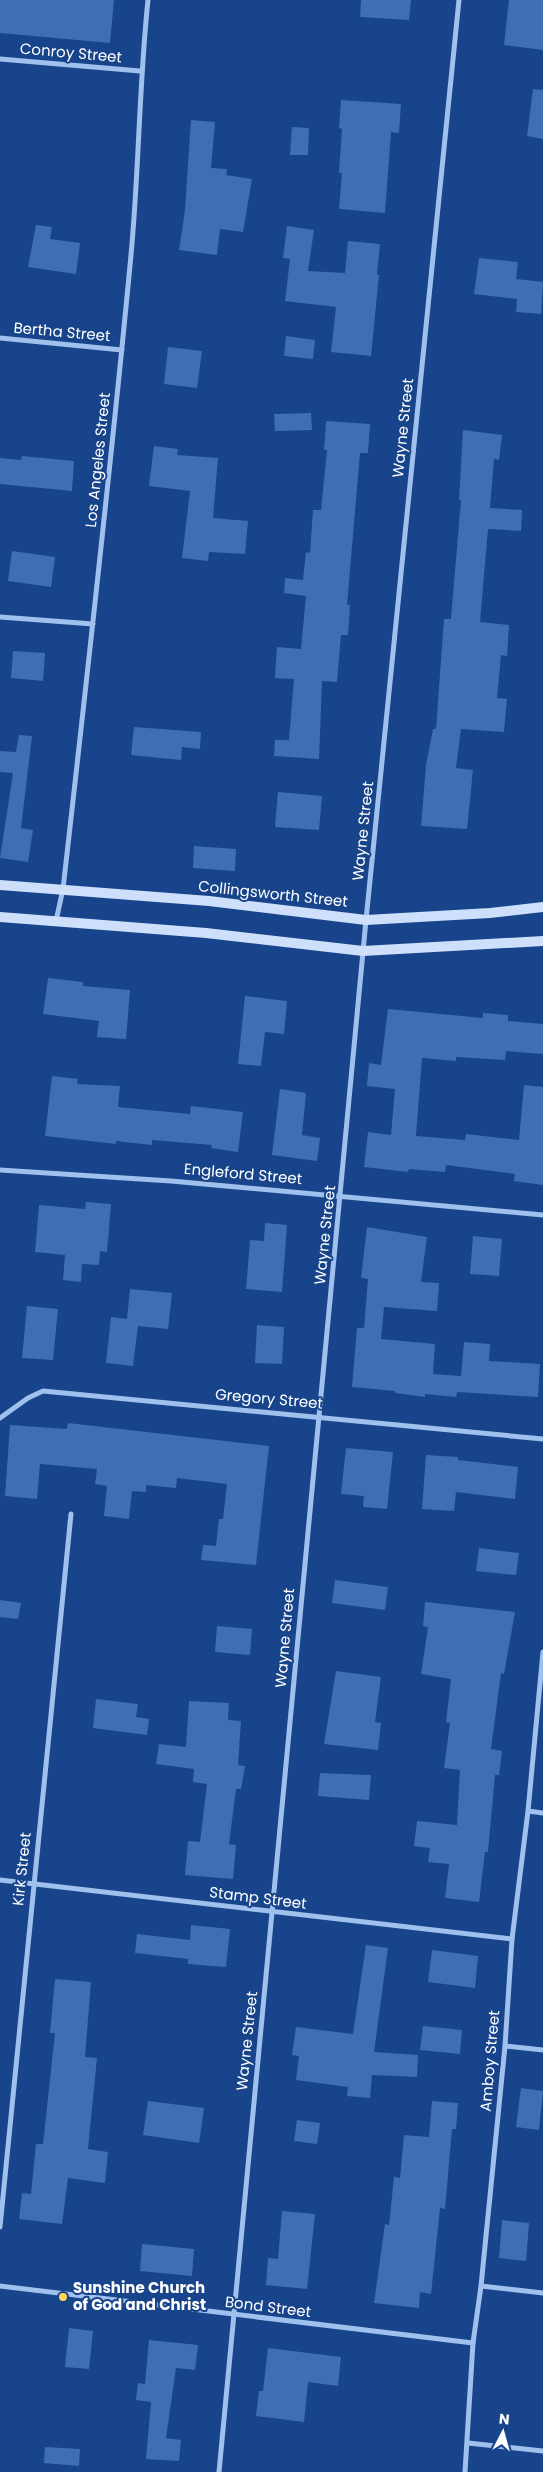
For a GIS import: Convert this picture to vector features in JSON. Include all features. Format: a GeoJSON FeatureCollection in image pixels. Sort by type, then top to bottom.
{"type":"FeatureCollection","features":[{"type":"Feature","properties":{"kind":"main road","name":"Collingsworth Street"},"geometry":{"type":"LineString","coordinates":[[0,885],[209,901],[366,920],[490,913],[543,907]]}},
{"type":"Feature","properties":{"kind":"main road"},"geometry":{"type":"LineString","coordinates":[[0,917],[206,933],[363,952],[543,941]]}},
{"type":"Feature","properties":{"kind":"street","name":"Los Angeles Street"},"geometry":{"type":"LineString","coordinates":[[56,921],[63,889],[122,350],[140,116],[140,71],[148,0]]}},
{"type":"Feature","properties":{"kind":"street","name":"Wayne Street"},"geometry":{"type":"LineString","coordinates":[[219,2472],[232,2315],[273,1912],[366,920],[459,0]]}},
{"type":"Feature","properties":{"kind":"street","name":"Conroy Street"},"geometry":{"type":"LineString","coordinates":[[0,59],[140,71]]}},
{"type":"Feature","properties":{"kind":"street","name":"Bertha Street"},"geometry":{"type":"LineString","coordinates":[[0,338],[122,350]]}},
{"type":"Feature","properties":{"kind":"street"},"geometry":{"type":"LineString","coordinates":[[0,617],[93,624]]}},
{"type":"Feature","properties":{"kind":"street","name":"Engleford Street"},"geometry":{"type":"LineString","coordinates":[[0,1170],[341,1195],[543,1215]]}},
{"type":"Feature","properties":{"kind":"street","name":"Gregory Street"},"geometry":{"type":"LineString","coordinates":[[0,1418],[28,1398],[43,1391],[543,1439]]}},
{"type":"Feature","properties":{"kind":"street","name":"Kirk Street"},"geometry":{"type":"LineString","coordinates":[[0,2227],[71,1514]]}},
{"type":"Feature","properties":{"kind":"street","name":"Amboy Street"},"geometry":{"type":"LineString","coordinates":[[465,2472],[474,2343],[505,2046],[512,1939],[528,1811],[543,1652]]}},
{"type":"Feature","properties":{"kind":"street"},"geometry":{"type":"LineString","coordinates":[[528,1811],[543,1812]]}},
{"type":"Feature","properties":{"kind":"street","name":"Stamp Street"},"geometry":{"type":"LineString","coordinates":[[0,1880],[512,1939]]}},
{"type":"Feature","properties":{"kind":"street"},"geometry":{"type":"LineString","coordinates":[[505,2046],[543,2050]]}},
{"type":"Feature","properties":{"kind":"street","name":"Bond Street"},"geometry":{"type":"LineString","coordinates":[[0,2286],[474,2343]]}},
{"type":"Feature","properties":{"kind":"street"},"geometry":{"type":"LineString","coordinates":[[481,2286],[543,2293]]}},
{"type":"Feature","properties":{"kind":"street"},"geometry":{"type":"LineString","coordinates":[[468,2443],[543,2451]]}},
{"type":"Feature","properties":{"kind":"building"},"geometry":{"type":"Polygon","coordinates":[[[0,0],[114,0],[110,43],[0,33],[0,0]]]}},
{"type":"Feature","properties":{"kind":"building"},"geometry":{"type":"Polygon","coordinates":[[[361,0],[411,0],[409,20],[360,17],[361,0]]]}},
{"type":"Feature","properties":{"kind":"building"},"geometry":{"type":"Polygon","coordinates":[[[509,0],[543,0],[543,50],[504,45],[509,0]]]}},
{"type":"Feature","properties":{"kind":"building"},"geometry":{"type":"Polygon","coordinates":[[[533,89],[543,90],[543,139],[527,136],[533,89]]]}},
{"type":"Feature","properties":{"kind":"building"},"geometry":{"type":"Polygon","coordinates":[[[341,100],[401,104],[399,133],[391,132],[385,213],[339,209],[342,173],[339,173],[342,129],[339,128],[341,100]]]}},
{"type":"Feature","properties":{"kind":"building"},"geometry":{"type":"Polygon","coordinates":[[[191,120],[215,122],[211,168],[227,169],[226,175],[252,179],[243,232],[220,229],[217,255],[179,250],[185,210],[191,120]]]}},
{"type":"Feature","properties":{"kind":"building"},"geometry":{"type":"Polygon","coordinates":[[[292,127],[309,128],[308,155],[290,155],[292,127]]]}},
{"type":"Feature","properties":{"kind":"building"},"geometry":{"type":"Polygon","coordinates":[[[36,225],[52,227],[50,239],[80,243],[76,274],[28,267],[36,225]]]}},
{"type":"Feature","properties":{"kind":"building"},"geometry":{"type":"Polygon","coordinates":[[[287,226],[314,230],[308,271],[345,273],[348,241],[380,244],[371,356],[331,352],[336,307],[285,301],[290,259],[283,258],[287,226]]]}},
{"type":"Feature","properties":{"kind":"building"},"geometry":{"type":"Polygon","coordinates":[[[479,258],[518,262],[516,279],[543,282],[541,314],[516,312],[517,299],[474,294],[479,258]]]}},
{"type":"Feature","properties":{"kind":"building"},"geometry":{"type":"Polygon","coordinates":[[[286,336],[315,340],[313,359],[284,356],[286,336]]]}},
{"type":"Feature","properties":{"kind":"building"},"geometry":{"type":"Polygon","coordinates":[[[168,347],[202,351],[197,388],[164,384],[168,347]]]}},
{"type":"Feature","properties":{"kind":"building"},"geometry":{"type":"Polygon","coordinates":[[[311,413],[312,430],[275,431],[274,414],[311,413]]]}},
{"type":"Feature","properties":{"kind":"building"},"geometry":{"type":"Polygon","coordinates":[[[326,421],[370,424],[368,453],[360,453],[347,605],[350,605],[348,635],[341,635],[337,682],[322,681],[319,759],[274,756],[275,740],[289,740],[294,679],[275,678],[277,647],[301,649],[306,596],[284,593],[285,578],[303,580],[306,552],[310,553],[313,510],[321,510],[327,450],[324,450],[326,421]]]}},
{"type":"Feature","properties":{"kind":"building"},"geometry":{"type":"Polygon","coordinates":[[[463,430],[502,435],[499,460],[494,459],[490,508],[522,510],[521,531],[488,529],[480,622],[509,625],[507,656],[501,655],[497,698],[507,699],[504,732],[461,729],[456,768],[473,770],[467,829],[421,826],[426,765],[433,729],[436,729],[444,619],[451,619],[461,500],[459,500],[463,430]]]}},
{"type":"Feature","properties":{"kind":"building"},"geometry":{"type":"Polygon","coordinates":[[[154,446],[178,449],[177,455],[218,458],[213,518],[248,521],[245,554],[209,552],[208,561],[182,558],[190,491],[149,486],[154,446]]]}},
{"type":"Feature","properties":{"kind":"building"},"geometry":{"type":"Polygon","coordinates":[[[22,456],[74,461],[72,491],[0,484],[0,458],[21,460],[22,456]]]}},
{"type":"Feature","properties":{"kind":"building"},"geometry":{"type":"Polygon","coordinates":[[[12,551],[55,557],[51,587],[8,581],[12,551]]]}},
{"type":"Feature","properties":{"kind":"building"},"geometry":{"type":"Polygon","coordinates":[[[13,651],[45,653],[43,681],[11,678],[13,651]]]}},
{"type":"Feature","properties":{"kind":"building"},"geometry":{"type":"Polygon","coordinates":[[[134,727],[201,732],[200,749],[182,747],[181,760],[131,755],[134,727]]]}},
{"type":"Feature","properties":{"kind":"building"},"geometry":{"type":"Polygon","coordinates":[[[19,735],[32,736],[21,828],[33,830],[28,862],[0,858],[13,773],[0,772],[0,751],[16,752],[19,735]]]}},
{"type":"Feature","properties":{"kind":"building"},"geometry":{"type":"Polygon","coordinates":[[[278,792],[322,796],[319,830],[275,827],[278,792]]]}},
{"type":"Feature","properties":{"kind":"building"},"geometry":{"type":"Polygon","coordinates":[[[194,846],[236,849],[235,871],[193,868],[194,846]]]}},
{"type":"Feature","properties":{"kind":"building"},"geometry":{"type":"Polygon","coordinates":[[[48,978],[83,982],[83,986],[130,990],[126,1039],[97,1037],[99,1021],[43,1014],[48,978]]]}},
{"type":"Feature","properties":{"kind":"building"},"geometry":{"type":"Polygon","coordinates":[[[245,996],[287,1001],[284,1034],[265,1032],[261,1066],[238,1064],[245,996]]]}},
{"type":"Feature","properties":{"kind":"building"},"geometry":{"type":"Polygon","coordinates":[[[388,1009],[483,1018],[483,1013],[508,1015],[508,1021],[543,1024],[543,1054],[506,1051],[505,1060],[456,1057],[456,1061],[422,1058],[416,1136],[465,1140],[466,1134],[519,1140],[524,1085],[543,1087],[543,1185],[514,1181],[515,1174],[446,1165],[445,1172],[409,1169],[408,1172],[364,1167],[368,1132],[391,1135],[395,1089],[367,1086],[369,1063],[381,1065],[388,1009]]]}},
{"type":"Feature","properties":{"kind":"building"},"geometry":{"type":"Polygon","coordinates":[[[52,1076],[78,1079],[77,1084],[120,1086],[118,1107],[190,1114],[191,1106],[243,1112],[238,1152],[211,1148],[212,1145],[152,1140],[152,1145],[116,1141],[116,1144],[45,1136],[52,1076]]]}},
{"type":"Feature","properties":{"kind":"building"},"geometry":{"type":"Polygon","coordinates":[[[280,1089],[306,1093],[302,1135],[320,1138],[317,1161],[272,1155],[280,1089]]]}},
{"type":"Feature","properties":{"kind":"building"},"geometry":{"type":"Polygon","coordinates":[[[86,1202],[111,1204],[107,1252],[100,1251],[99,1265],[82,1264],[81,1282],[63,1280],[65,1255],[35,1252],[39,1205],[85,1209],[86,1202]]]}},
{"type":"Feature","properties":{"kind":"building"},"geometry":{"type":"Polygon","coordinates":[[[265,1223],[287,1225],[282,1292],[246,1289],[250,1240],[264,1241],[265,1223]]]}},
{"type":"Feature","properties":{"kind":"building"},"geometry":{"type":"Polygon","coordinates":[[[367,1227],[427,1237],[421,1282],[439,1283],[437,1311],[384,1307],[381,1339],[435,1344],[433,1374],[461,1376],[464,1342],[490,1344],[489,1361],[540,1364],[538,1397],[457,1392],[456,1397],[425,1394],[425,1397],[395,1393],[395,1391],[352,1387],[357,1328],[364,1328],[368,1279],[361,1278],[367,1227]]]}},
{"type":"Feature","properties":{"kind":"building"},"geometry":{"type":"Polygon","coordinates":[[[473,1236],[502,1239],[499,1276],[470,1274],[473,1236]]]}},
{"type":"Feature","properties":{"kind":"building"},"geometry":{"type":"Polygon","coordinates":[[[130,1289],[172,1293],[168,1329],[138,1326],[133,1366],[106,1363],[111,1317],[127,1319],[130,1289]]]}},
{"type":"Feature","properties":{"kind":"building"},"geometry":{"type":"Polygon","coordinates":[[[27,1306],[58,1309],[53,1360],[22,1358],[27,1306]]]}},
{"type":"Feature","properties":{"kind":"building"},"geometry":{"type":"Polygon","coordinates":[[[257,1325],[284,1327],[282,1364],[255,1363],[257,1325]]]}},
{"type":"Feature","properties":{"kind":"building"},"geometry":{"type":"Polygon","coordinates":[[[68,1423],[269,1446],[256,1565],[201,1560],[203,1545],[216,1546],[219,1519],[223,1519],[227,1484],[177,1478],[176,1488],[146,1485],[146,1492],[132,1491],[129,1519],[104,1516],[107,1486],[95,1484],[97,1469],[40,1464],[37,1499],[5,1496],[10,1425],[67,1429],[68,1423]]]}},
{"type":"Feature","properties":{"kind":"building"},"geometry":{"type":"Polygon","coordinates":[[[346,1448],[393,1452],[387,1509],[363,1507],[364,1496],[341,1494],[346,1448]]]}},
{"type":"Feature","properties":{"kind":"building"},"geometry":{"type":"Polygon","coordinates":[[[426,1455],[458,1457],[458,1460],[518,1467],[515,1499],[456,1492],[454,1511],[422,1509],[426,1455]]]}},
{"type":"Feature","properties":{"kind":"building"},"geometry":{"type":"Polygon","coordinates":[[[479,1548],[519,1553],[516,1575],[476,1571],[479,1548]]]}},
{"type":"Feature","properties":{"kind":"building"},"geometry":{"type":"Polygon","coordinates":[[[335,1580],[388,1587],[385,1610],[332,1603],[335,1580]]]}},
{"type":"Feature","properties":{"kind":"building"},"geometry":{"type":"Polygon","coordinates":[[[0,1600],[21,1603],[18,1619],[0,1617],[0,1600]]]}},
{"type":"Feature","properties":{"kind":"building"},"geometry":{"type":"Polygon","coordinates":[[[425,1602],[515,1612],[504,1674],[501,1673],[491,1749],[502,1751],[499,1775],[495,1775],[488,1852],[485,1852],[479,1902],[445,1898],[449,1864],[428,1862],[430,1848],[414,1846],[417,1821],[457,1825],[460,1770],[444,1768],[450,1723],[446,1722],[451,1679],[421,1674],[428,1627],[423,1626],[425,1602]]]}},
{"type":"Feature","properties":{"kind":"building"},"geometry":{"type":"Polygon","coordinates":[[[217,1626],[252,1629],[250,1655],[215,1652],[217,1626]]]}},
{"type":"Feature","properties":{"kind":"building"},"geometry":{"type":"Polygon","coordinates":[[[336,1671],[381,1677],[375,1722],[381,1723],[378,1750],[324,1744],[336,1671]]]}},
{"type":"Feature","properties":{"kind":"building"},"geometry":{"type":"Polygon","coordinates":[[[96,1699],[138,1704],[136,1717],[149,1719],[147,1735],[93,1728],[96,1699]]]}},
{"type":"Feature","properties":{"kind":"building"},"geometry":{"type":"Polygon","coordinates":[[[189,1701],[229,1703],[228,1720],[241,1721],[238,1765],[245,1766],[241,1789],[236,1789],[229,1844],[236,1845],[233,1879],[185,1875],[188,1841],[200,1842],[207,1784],[193,1782],[194,1769],[156,1764],[159,1744],[186,1747],[189,1701]]]}},
{"type":"Feature","properties":{"kind":"building"},"geometry":{"type":"Polygon","coordinates":[[[320,1773],[371,1775],[369,1800],[318,1796],[320,1773]]]}},
{"type":"Feature","properties":{"kind":"building"},"geometry":{"type":"Polygon","coordinates":[[[191,1925],[230,1929],[226,1967],[188,1964],[188,1959],[135,1953],[137,1934],[190,1940],[191,1925]]]}},
{"type":"Feature","properties":{"kind":"building"},"geometry":{"type":"Polygon","coordinates":[[[366,1945],[388,1948],[374,2052],[418,2055],[417,2077],[372,2075],[370,2098],[347,2096],[348,2087],[296,2080],[299,2056],[292,2055],[296,2027],[353,2034],[366,1945]]]}},
{"type":"Feature","properties":{"kind":"building"},"geometry":{"type":"Polygon","coordinates":[[[432,1950],[478,1956],[475,1988],[428,1982],[432,1950]]]}},
{"type":"Feature","properties":{"kind":"building"},"geometry":{"type":"Polygon","coordinates":[[[55,1979],[91,1982],[85,2057],[97,2058],[88,2149],[108,2152],[105,2183],[68,2178],[62,2224],[19,2219],[22,2193],[31,2194],[36,2144],[43,2144],[55,2033],[50,2033],[55,1979]]]}},
{"type":"Feature","properties":{"kind":"building"},"geometry":{"type":"Polygon","coordinates":[[[423,2026],[462,2030],[460,2054],[420,2050],[423,2026]]]}},
{"type":"Feature","properties":{"kind":"building"},"geometry":{"type":"Polygon","coordinates":[[[521,2088],[543,2091],[539,2130],[516,2127],[521,2088]]]}},
{"type":"Feature","properties":{"kind":"building"},"geometry":{"type":"Polygon","coordinates":[[[148,2101],[204,2108],[199,2143],[143,2135],[148,2101]]]}},
{"type":"Feature","properties":{"kind":"building"},"geometry":{"type":"Polygon","coordinates":[[[432,2101],[458,2103],[456,2129],[452,2129],[445,2209],[440,2208],[431,2294],[420,2292],[419,2308],[374,2303],[385,2224],[389,2225],[394,2177],[400,2178],[404,2135],[429,2137],[432,2101]]]}},
{"type":"Feature","properties":{"kind":"building"},"geometry":{"type":"Polygon","coordinates":[[[297,2120],[320,2123],[317,2144],[294,2141],[297,2120]]]}},
{"type":"Feature","properties":{"kind":"building"},"geometry":{"type":"Polygon","coordinates":[[[282,2211],[315,2214],[307,2289],[266,2285],[268,2258],[278,2259],[282,2211]]]}},
{"type":"Feature","properties":{"kind":"building"},"geometry":{"type":"Polygon","coordinates":[[[502,2220],[529,2223],[526,2261],[499,2258],[502,2220]]]}},
{"type":"Feature","properties":{"kind":"building"},"geometry":{"type":"Polygon","coordinates":[[[142,2244],[194,2249],[192,2276],[140,2271],[142,2244]]]}},
{"type":"Feature","properties":{"kind":"building"},"geometry":{"type":"Polygon","coordinates":[[[69,2328],[93,2331],[89,2369],[65,2367],[69,2328]]]}},
{"type":"Feature","properties":{"kind":"building"},"geometry":{"type":"Polygon","coordinates":[[[149,2340],[198,2345],[195,2370],[176,2368],[166,2438],[181,2440],[179,2461],[146,2459],[151,2402],[136,2400],[138,2383],[145,2384],[149,2340]]]}},
{"type":"Feature","properties":{"kind":"building"},"geometry":{"type":"Polygon","coordinates":[[[268,2348],[341,2357],[338,2386],[308,2382],[304,2422],[256,2416],[259,2391],[263,2391],[268,2348]]]}},
{"type":"Feature","properties":{"kind":"building"},"geometry":{"type":"Polygon","coordinates":[[[45,2447],[80,2449],[79,2466],[44,2463],[45,2447]]]}},
{"type":"Feature","properties":{"kind":"place","name":"Sunshine Church of God and Christ"},"geometry":{"type":"Point","coordinates":[63,2297]}}]}
